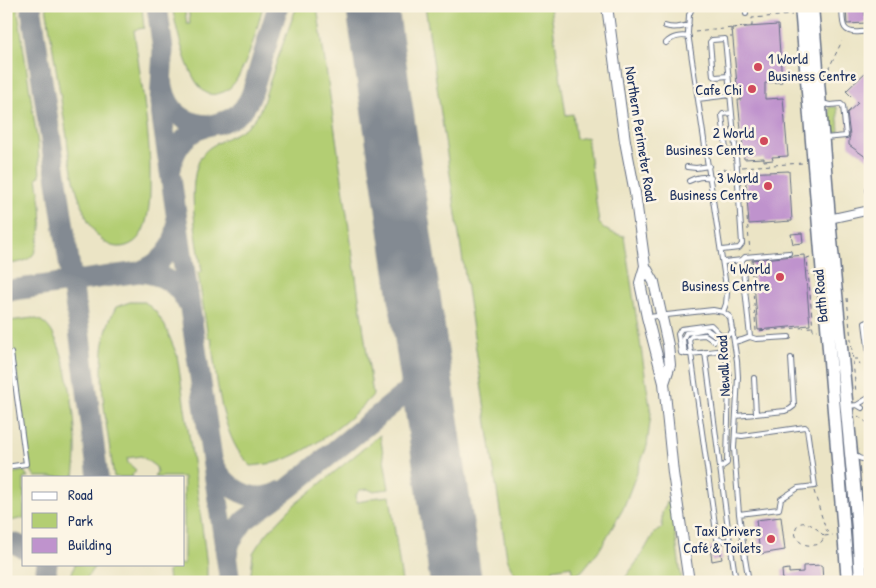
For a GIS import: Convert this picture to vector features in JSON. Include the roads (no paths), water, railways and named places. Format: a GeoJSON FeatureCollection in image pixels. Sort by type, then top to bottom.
{"type":"FeatureCollection","features":[{"type":"Feature","properties":{"kind":"highway","name":"Bath Road"},"geometry":{"type":"LineString","coordinates":[[812,6],[829,219],[852,405],[851,451],[861,582]]}},
{"type":"Feature","properties":{"kind":"highway","name":"Bath Road"},"geometry":{"type":"LineString","coordinates":[[798,11],[848,582]]}},
{"type":"Feature","properties":{"kind":"street","name":"Northern Perimeter Road"},"geometry":{"type":"LineString","coordinates":[[607,6],[625,141],[635,193],[645,266],[654,282],[668,345],[670,365],[664,383]]}},
{"type":"Feature","properties":{"kind":"street"},"geometry":{"type":"LineString","coordinates":[[829,219],[870,210]]}},
{"type":"Feature","properties":{"kind":"street","name":"Northern Perimeter Road"},"geometry":{"type":"LineString","coordinates":[[645,266],[640,283],[664,383],[673,473],[689,582]]}},
{"type":"Feature","properties":{"kind":"lane"},"geometry":{"type":"LineString","coordinates":[[647,317],[713,310],[723,312],[728,293],[689,35],[689,16],[693,6]]}},
{"type":"Feature","properties":{"kind":"lane"},"geometry":{"type":"LineString","coordinates":[[746,6],[746,14]]}},
{"type":"Feature","properties":{"kind":"lane"},"geometry":{"type":"LineString","coordinates":[[842,6],[844,26],[848,31],[852,33],[864,32],[870,26]]}},
{"type":"Feature","properties":{"kind":"lane"},"geometry":{"type":"LineString","coordinates":[[665,26],[689,26]]}},
{"type":"Feature","properties":{"kind":"lane"},"geometry":{"type":"LineString","coordinates":[[666,43],[673,38],[689,35]]}},
{"type":"Feature","properties":{"kind":"lane"},"geometry":{"type":"LineString","coordinates":[[722,250],[739,248],[742,244],[725,39],[712,40],[710,42],[714,76],[728,76]]}},
{"type":"Feature","properties":{"kind":"lane"},"geometry":{"type":"LineString","coordinates":[[698,99],[730,95]]}},
{"type":"Feature","properties":{"kind":"lane"},"geometry":{"type":"LineString","coordinates":[[820,102],[830,105],[841,104],[844,109],[846,136],[823,138]]}},
{"type":"Feature","properties":{"kind":"lane"},"geometry":{"type":"LineString","coordinates":[[731,113],[722,115],[726,150],[735,152]]}},
{"type":"Feature","properties":{"kind":"lane"},"geometry":{"type":"LineString","coordinates":[[687,167],[709,166]]}},
{"type":"Feature","properties":{"kind":"lane"},"geometry":{"type":"LineString","coordinates":[[689,181],[704,176],[710,178]]}},
{"type":"Feature","properties":{"kind":"lane"},"geometry":{"type":"LineString","coordinates":[[868,190],[870,197]]}},
{"type":"Feature","properties":{"kind":"lane"},"geometry":{"type":"LineString","coordinates":[[724,262],[742,260],[751,256],[789,253]]}},
{"type":"Feature","properties":{"kind":"lane"},"geometry":{"type":"LineString","coordinates":[[742,260],[750,337]]}},
{"type":"Feature","properties":{"kind":"lane","name":"Newall Road"},"geometry":{"type":"LineString","coordinates":[[723,312],[730,317],[737,361],[738,377],[734,448],[739,514],[749,582]]}},
{"type":"Feature","properties":{"kind":"lane"},"geometry":{"type":"LineString","coordinates":[[868,322],[870,362]]}},
{"type":"Feature","properties":{"kind":"lane"},"geometry":{"type":"LineString","coordinates":[[720,468],[727,463],[729,377],[725,350],[691,354],[681,353],[678,334],[681,329],[711,325],[722,336]]}},
{"type":"Feature","properties":{"kind":"lane"},"geometry":{"type":"LineString","coordinates":[[730,542],[717,539],[689,340],[692,336],[705,335],[714,340],[733,331]]}},
{"type":"Feature","properties":{"kind":"lane"},"geometry":{"type":"LineString","coordinates":[[734,342],[750,337],[756,340],[789,337]]}},
{"type":"Feature","properties":{"kind":"lane"},"geometry":{"type":"LineString","coordinates":[[705,352],[736,582]]}},
{"type":"Feature","properties":{"kind":"lane"},"geometry":{"type":"LineString","coordinates":[[6,467],[26,464],[11,353]]}},
{"type":"Feature","properties":{"kind":"lane"},"geometry":{"type":"LineString","coordinates":[[736,416],[785,411],[794,406],[791,358]]}},
{"type":"Feature","properties":{"kind":"lane"},"geometry":{"type":"LineString","coordinates":[[754,378],[756,414]]}},
{"type":"Feature","properties":{"kind":"lane"},"geometry":{"type":"LineString","coordinates":[[852,405],[870,397]]}},
{"type":"Feature","properties":{"kind":"lane"},"geometry":{"type":"LineString","coordinates":[[852,405],[862,408]]}},
{"type":"Feature","properties":{"kind":"lane"},"geometry":{"type":"LineString","coordinates":[[735,435],[742,436],[805,427],[807,429],[815,486],[798,488],[780,499],[778,509],[739,514]]}},
{"type":"Feature","properties":{"kind":"lane"},"geometry":{"type":"LineString","coordinates":[[851,451],[862,460],[870,459]]}},
{"type":"Feature","properties":{"kind":"lane"},"geometry":{"type":"LineString","coordinates":[[858,528],[867,520],[870,520]]}},
{"type":"Feature","properties":{"kind":"place","name":"1 World Business Centre"},"geometry":{"type":"Point","coordinates":[758,67]}},
{"type":"Feature","properties":{"kind":"place","name":"Cafe Chi"},"geometry":{"type":"Point","coordinates":[752,89]}},
{"type":"Feature","properties":{"kind":"place","name":"2 World Business Centre"},"geometry":{"type":"Point","coordinates":[764,141]}},
{"type":"Feature","properties":{"kind":"place","name":"3 World Business Centre"},"geometry":{"type":"Point","coordinates":[768,186]}},
{"type":"Feature","properties":{"kind":"place","name":"4 World Business Centre"},"geometry":{"type":"Point","coordinates":[780,277]}},
{"type":"Feature","properties":{"kind":"place","name":"Taxi Drivers Café & Toilets"},"geometry":{"type":"Point","coordinates":[771,539]}}]}
